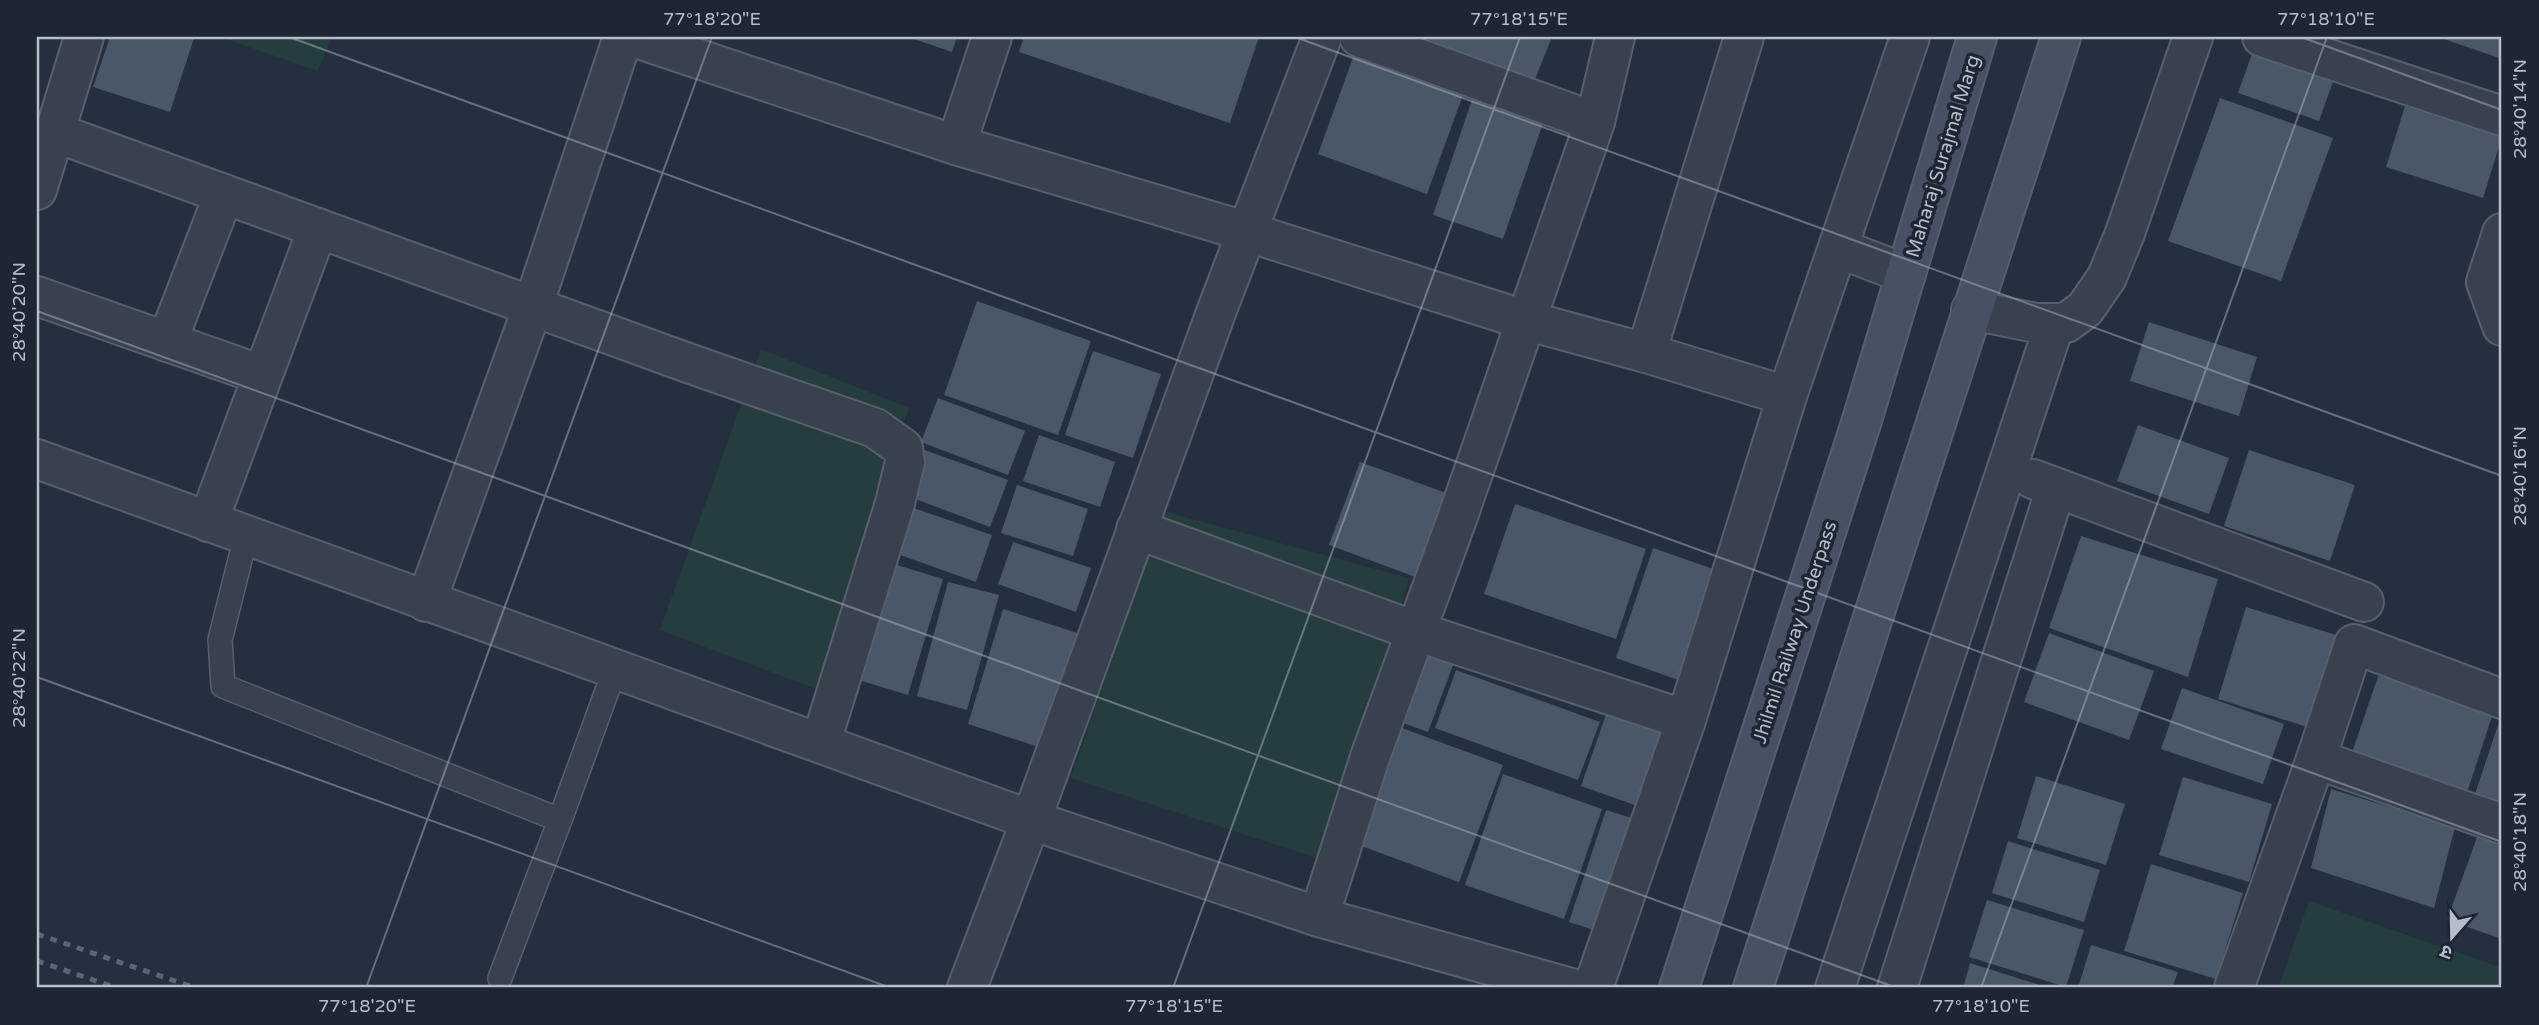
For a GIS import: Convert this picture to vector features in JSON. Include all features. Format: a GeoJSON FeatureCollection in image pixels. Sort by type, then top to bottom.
{"type":"FeatureCollection","features":[{"type":"Feature","properties":{"kind":"main road","name":"Maharaj Surajmal Marg"},"geometry":{"type":"LineString","coordinates":[[1906,274],[1977,37]]}},
{"type":"Feature","properties":{"kind":"main road"},"geometry":{"type":"LineString","coordinates":[[1753,988],[2061,37]]}},
{"type":"Feature","properties":{"kind":"main road","name":"Jhilmil Railway Underpass"},"geometry":{"type":"LineString","coordinates":[[1679,988],[1862,420],[1906,274]]}},
{"type":"Feature","properties":{"kind":"street"},"geometry":{"type":"LineString","coordinates":[[37,190],[84,37]]}},
{"type":"Feature","properties":{"kind":"street"},"geometry":{"type":"LineString","coordinates":[[426,601],[533,306],[623,37]]}},
{"type":"Feature","properties":{"kind":"street"},"geometry":{"type":"LineString","coordinates":[[633,37],[956,145],[1248,232],[1525,320],[1787,396]]}},
{"type":"Feature","properties":{"kind":"street"},"geometry":{"type":"LineString","coordinates":[[956,145],[992,37]]}},
{"type":"Feature","properties":{"kind":"street"},"geometry":{"type":"LineString","coordinates":[[967,988],[1136,529],[1322,37]]}},
{"type":"Feature","properties":{"kind":"street"},"geometry":{"type":"LineString","coordinates":[[1359,37],[1595,122]]}},
{"type":"Feature","properties":{"kind":"street"},"geometry":{"type":"LineString","coordinates":[[1319,918],[1370,757],[1457,519],[1595,122],[1615,37]]}},
{"type":"Feature","properties":{"kind":"street"},"geometry":{"type":"LineString","coordinates":[[1646,353],[1744,37]]}},
{"type":"Feature","properties":{"kind":"street"},"geometry":{"type":"LineString","coordinates":[[1593,988],[1686,720],[1787,396],[1910,37]]}},
{"type":"Feature","properties":{"kind":"street"},"geometry":{"type":"LineString","coordinates":[[1971,310],[2036,323],[2066,323],[2085,309],[2107,277],[2125,233],[2193,37]]}},
{"type":"Feature","properties":{"kind":"street"},"geometry":{"type":"LineString","coordinates":[[2262,37],[2502,116]]}},
{"type":"Feature","properties":{"kind":"street"},"geometry":{"type":"LineString","coordinates":[[54,132],[875,428],[902,447],[905,462],[895,503],[821,742]]}},
{"type":"Feature","properties":{"kind":"street"},"geometry":{"type":"LineString","coordinates":[[167,342],[224,194]]}},
{"type":"Feature","properties":{"kind":"street"},"geometry":{"type":"LineString","coordinates":[[208,522],[318,228]]}},
{"type":"Feature","properties":{"kind":"street"},"geometry":{"type":"LineString","coordinates":[[2502,233],[2486,282],[2502,326]]}},
{"type":"Feature","properties":{"kind":"street"},"geometry":{"type":"LineString","coordinates":[[1838,248],[1906,274]]}},
{"type":"Feature","properties":{"kind":"street"},"geometry":{"type":"LineString","coordinates":[[37,296],[262,375]]}},
{"type":"Feature","properties":{"kind":"street"},"geometry":{"type":"LineString","coordinates":[[1835,988],[2055,323]]}},
{"type":"Feature","properties":{"kind":"street"},"geometry":{"type":"LineString","coordinates":[[37,459],[1031,820],[1319,918],[1571,988]]}},
{"type":"Feature","properties":{"kind":"street"},"geometry":{"type":"LineString","coordinates":[[2005,468],[2364,602]]}},
{"type":"Feature","properties":{"kind":"street"},"geometry":{"type":"LineString","coordinates":[[1896,988],[2056,488]]}},
{"type":"Feature","properties":{"kind":"street"},"geometry":{"type":"LineString","coordinates":[[1136,529],[1415,631],[1686,720]]}},
{"type":"Feature","properties":{"kind":"street"},"geometry":{"type":"LineString","coordinates":[[2234,988],[2354,644],[2502,699]]}},
{"type":"Feature","properties":{"kind":"street"},"geometry":{"type":"LineString","coordinates":[[2316,759],[2502,824]]}},
{"type":"Feature","properties":{"kind":"lane"},"geometry":{"type":"LineString","coordinates":[[246,536],[220,640],[223,687],[560,820]]}},
{"type":"Feature","properties":{"kind":"lane"},"geometry":{"type":"LineString","coordinates":[[500,978],[615,669]]}},
{"type":"Feature","properties":{"kind":"green space"},"geometry":{"type":"Polygon","coordinates":[[[220,37],[331,37],[318,71],[220,37]]]}},
{"type":"Feature","properties":{"kind":"green space"},"geometry":{"type":"Polygon","coordinates":[[[761,349],[909,408],[816,689],[660,630],[761,349]]]}},
{"type":"Feature","properties":{"kind":"green space"},"geometry":{"type":"Polygon","coordinates":[[[1163,511],[1409,578],[1340,820],[1320,859],[1071,778],[1163,511]]]}},
{"type":"Feature","properties":{"kind":"green space"},"geometry":{"type":"Polygon","coordinates":[[[2309,901],[2502,968],[2502,988],[2278,988],[2309,901]]]}},
{"type":"Feature","properties":{"kind":"building"},"geometry":{"type":"Polygon","coordinates":[[[110,37],[194,38],[170,112],[93,87],[110,37]]]}},
{"type":"Feature","properties":{"kind":"building"},"geometry":{"type":"Polygon","coordinates":[[[908,37],[957,37],[952,52],[908,37]]]}},
{"type":"Feature","properties":{"kind":"building"},"geometry":{"type":"Polygon","coordinates":[[[1024,37],[1259,37],[1230,123],[1019,52],[1024,37]]]}},
{"type":"Feature","properties":{"kind":"building"},"geometry":{"type":"Polygon","coordinates":[[[1422,37],[1552,37],[1534,82],[1422,37]]]}},
{"type":"Feature","properties":{"kind":"building"},"geometry":{"type":"Polygon","coordinates":[[[2438,37],[2502,37],[2502,59],[2438,37]]]}},
{"type":"Feature","properties":{"kind":"building"},"geometry":{"type":"Polygon","coordinates":[[[1359,41],[1468,81],[1427,194],[1318,154],[1359,41]]]}},
{"type":"Feature","properties":{"kind":"building"},"geometry":{"type":"Polygon","coordinates":[[[2254,48],[2335,76],[2319,121],[2238,93],[2254,48]]]}},
{"type":"Feature","properties":{"kind":"building"},"geometry":{"type":"Polygon","coordinates":[[[1478,82],[1549,106],[1503,239],[1433,215],[1478,82]]]}},
{"type":"Feature","properties":{"kind":"building"},"geometry":{"type":"Polygon","coordinates":[[[2220,98],[2333,138],[2281,281],[2168,241],[2220,98]]]}},
{"type":"Feature","properties":{"kind":"building"},"geometry":{"type":"Polygon","coordinates":[[[2405,106],[2502,137],[2483,198],[2386,167],[2405,106]]]}},
{"type":"Feature","properties":{"kind":"building"},"geometry":{"type":"Polygon","coordinates":[[[977,301],[1091,341],[1058,435],[944,395],[977,301]]]}},
{"type":"Feature","properties":{"kind":"building"},"geometry":{"type":"Polygon","coordinates":[[[2149,322],[2257,357],[2239,416],[2130,381],[2149,322]]]}},
{"type":"Feature","properties":{"kind":"building"},"geometry":{"type":"Polygon","coordinates":[[[1093,351],[1161,374],[1133,458],[1065,435],[1093,351]]]}},
{"type":"Feature","properties":{"kind":"building"},"geometry":{"type":"Polygon","coordinates":[[[938,398],[1025,431],[1008,475],[921,442],[938,398]]]}},
{"type":"Feature","properties":{"kind":"building"},"geometry":{"type":"Polygon","coordinates":[[[2138,425],[2229,458],[2209,514],[2117,481],[2138,425]]]}},
{"type":"Feature","properties":{"kind":"building"},"geometry":{"type":"Polygon","coordinates":[[[1039,435],[1115,462],[1100,507],[1023,481],[1039,435]]]}},
{"type":"Feature","properties":{"kind":"building"},"geometry":{"type":"Polygon","coordinates":[[[919,448],[1008,480],[990,527],[902,494],[919,448]]]}},
{"type":"Feature","properties":{"kind":"building"},"geometry":{"type":"Polygon","coordinates":[[[2249,450],[2355,485],[2330,561],[2224,526],[2249,450]]]}},
{"type":"Feature","properties":{"kind":"building"},"geometry":{"type":"Polygon","coordinates":[[[1360,462],[1449,494],[1418,578],[1329,545],[1360,462]]]}},
{"type":"Feature","properties":{"kind":"building"},"geometry":{"type":"Polygon","coordinates":[[[1017,485],[1088,509],[1073,556],[1001,533],[1017,485]]]}},
{"type":"Feature","properties":{"kind":"building"},"geometry":{"type":"Polygon","coordinates":[[[902,504],[992,535],[976,582],[886,550],[902,504]]]}},
{"type":"Feature","properties":{"kind":"building"},"geometry":{"type":"Polygon","coordinates":[[[1515,504],[1646,549],[1616,639],[1484,594],[1515,504]]]}},
{"type":"Feature","properties":{"kind":"building"},"geometry":{"type":"Polygon","coordinates":[[[2081,536],[2218,579],[2188,677],[2049,628],[2081,536]]]}},
{"type":"Feature","properties":{"kind":"building"},"geometry":{"type":"Polygon","coordinates":[[[1013,542],[1091,568],[1076,612],[998,584],[1013,542]]]}},
{"type":"Feature","properties":{"kind":"building"},"geometry":{"type":"Polygon","coordinates":[[[1653,548],[1722,572],[1684,682],[1616,658],[1653,548]]]}},
{"type":"Feature","properties":{"kind":"building"},"geometry":{"type":"Polygon","coordinates":[[[887,562],[943,579],[908,695],[852,678],[887,562]]]}},
{"type":"Feature","properties":{"kind":"building"},"geometry":{"type":"Polygon","coordinates":[[[948,582],[999,595],[967,710],[917,696],[948,582]]]}},
{"type":"Feature","properties":{"kind":"building"},"geometry":{"type":"Polygon","coordinates":[[[2246,607],[2346,638],[2317,730],[2218,699],[2246,607]]]}},
{"type":"Feature","properties":{"kind":"building"},"geometry":{"type":"Polygon","coordinates":[[[1003,609],[1084,635],[1048,750],[968,724],[1003,609]]]}},
{"type":"Feature","properties":{"kind":"building"},"geometry":{"type":"Polygon","coordinates":[[[2049,633],[2154,671],[2129,740],[2024,702],[2049,633]]]}},
{"type":"Feature","properties":{"kind":"building"},"geometry":{"type":"Polygon","coordinates":[[[1415,642],[1456,657],[1428,732],[1387,717],[1415,642]]]}},
{"type":"Feature","properties":{"kind":"building"},"geometry":{"type":"Polygon","coordinates":[[[2383,662],[2495,707],[2464,802],[2348,764],[2383,662]]]}},
{"type":"Feature","properties":{"kind":"building"},"geometry":{"type":"Polygon","coordinates":[[[1456,670],[1600,722],[1578,780],[1435,728],[1456,670]]]}},
{"type":"Feature","properties":{"kind":"building"},"geometry":{"type":"Polygon","coordinates":[[[2182,688],[2284,724],[2263,784],[2161,749],[2182,688]]]}},
{"type":"Feature","properties":{"kind":"building"},"geometry":{"type":"Polygon","coordinates":[[[1609,706],[1674,729],[1646,809],[1581,786],[1609,706]]]}},
{"type":"Feature","properties":{"kind":"building"},"geometry":{"type":"Polygon","coordinates":[[[2502,713],[2502,804],[2475,794],[2502,713]]]}},
{"type":"Feature","properties":{"kind":"building"},"geometry":{"type":"Polygon","coordinates":[[[1399,727],[1503,765],[1459,882],[1356,844],[1399,727]]]}},
{"type":"Feature","properties":{"kind":"building"},"geometry":{"type":"Polygon","coordinates":[[[1503,774],[1602,809],[1564,919],[1465,885],[1503,774]]]}},
{"type":"Feature","properties":{"kind":"building"},"geometry":{"type":"Polygon","coordinates":[[[2036,776],[2125,804],[2106,865],[2017,838],[2036,776]]]}},
{"type":"Feature","properties":{"kind":"building"},"geometry":{"type":"Polygon","coordinates":[[[2183,777],[2272,804],[2249,882],[2159,855],[2183,777]]]}},
{"type":"Feature","properties":{"kind":"building"},"geometry":{"type":"Polygon","coordinates":[[[2331,789],[2455,827],[2434,908],[2311,868],[2331,789]]]}},
{"type":"Feature","properties":{"kind":"building"},"geometry":{"type":"Polygon","coordinates":[[[1606,810],[1641,821],[1604,933],[1569,922],[1606,810]]]}},
{"type":"Feature","properties":{"kind":"building"},"geometry":{"type":"Polygon","coordinates":[[[2479,832],[2502,840],[2502,939],[2447,920],[2479,832]]]}},
{"type":"Feature","properties":{"kind":"building"},"geometry":{"type":"Polygon","coordinates":[[[2008,841],[2100,870],[2084,922],[1992,893],[2008,841]]]}},
{"type":"Feature","properties":{"kind":"building"},"geometry":{"type":"Polygon","coordinates":[[[2151,864],[2243,893],[2216,979],[2124,951],[2151,864]]]}},
{"type":"Feature","properties":{"kind":"building"},"geometry":{"type":"Polygon","coordinates":[[[1987,900],[2084,930],[2066,987],[1969,957],[1987,900]]]}},
{"type":"Feature","properties":{"kind":"building"},"geometry":{"type":"Polygon","coordinates":[[[2091,945],[2178,972],[2172,988],[2078,988],[2091,945]]]}},
{"type":"Feature","properties":{"kind":"building"},"geometry":{"type":"Polygon","coordinates":[[[1970,963],[2049,988],[1963,988],[1970,963]]]}},
{"type":"Feature","properties":{"kind":"railway"},"geometry":{"type":"LineString","coordinates":[[37,934],[196,988]]}},
{"type":"Feature","properties":{"kind":"railway"},"geometry":{"type":"LineString","coordinates":[[37,961],[117,988]]}}]}
